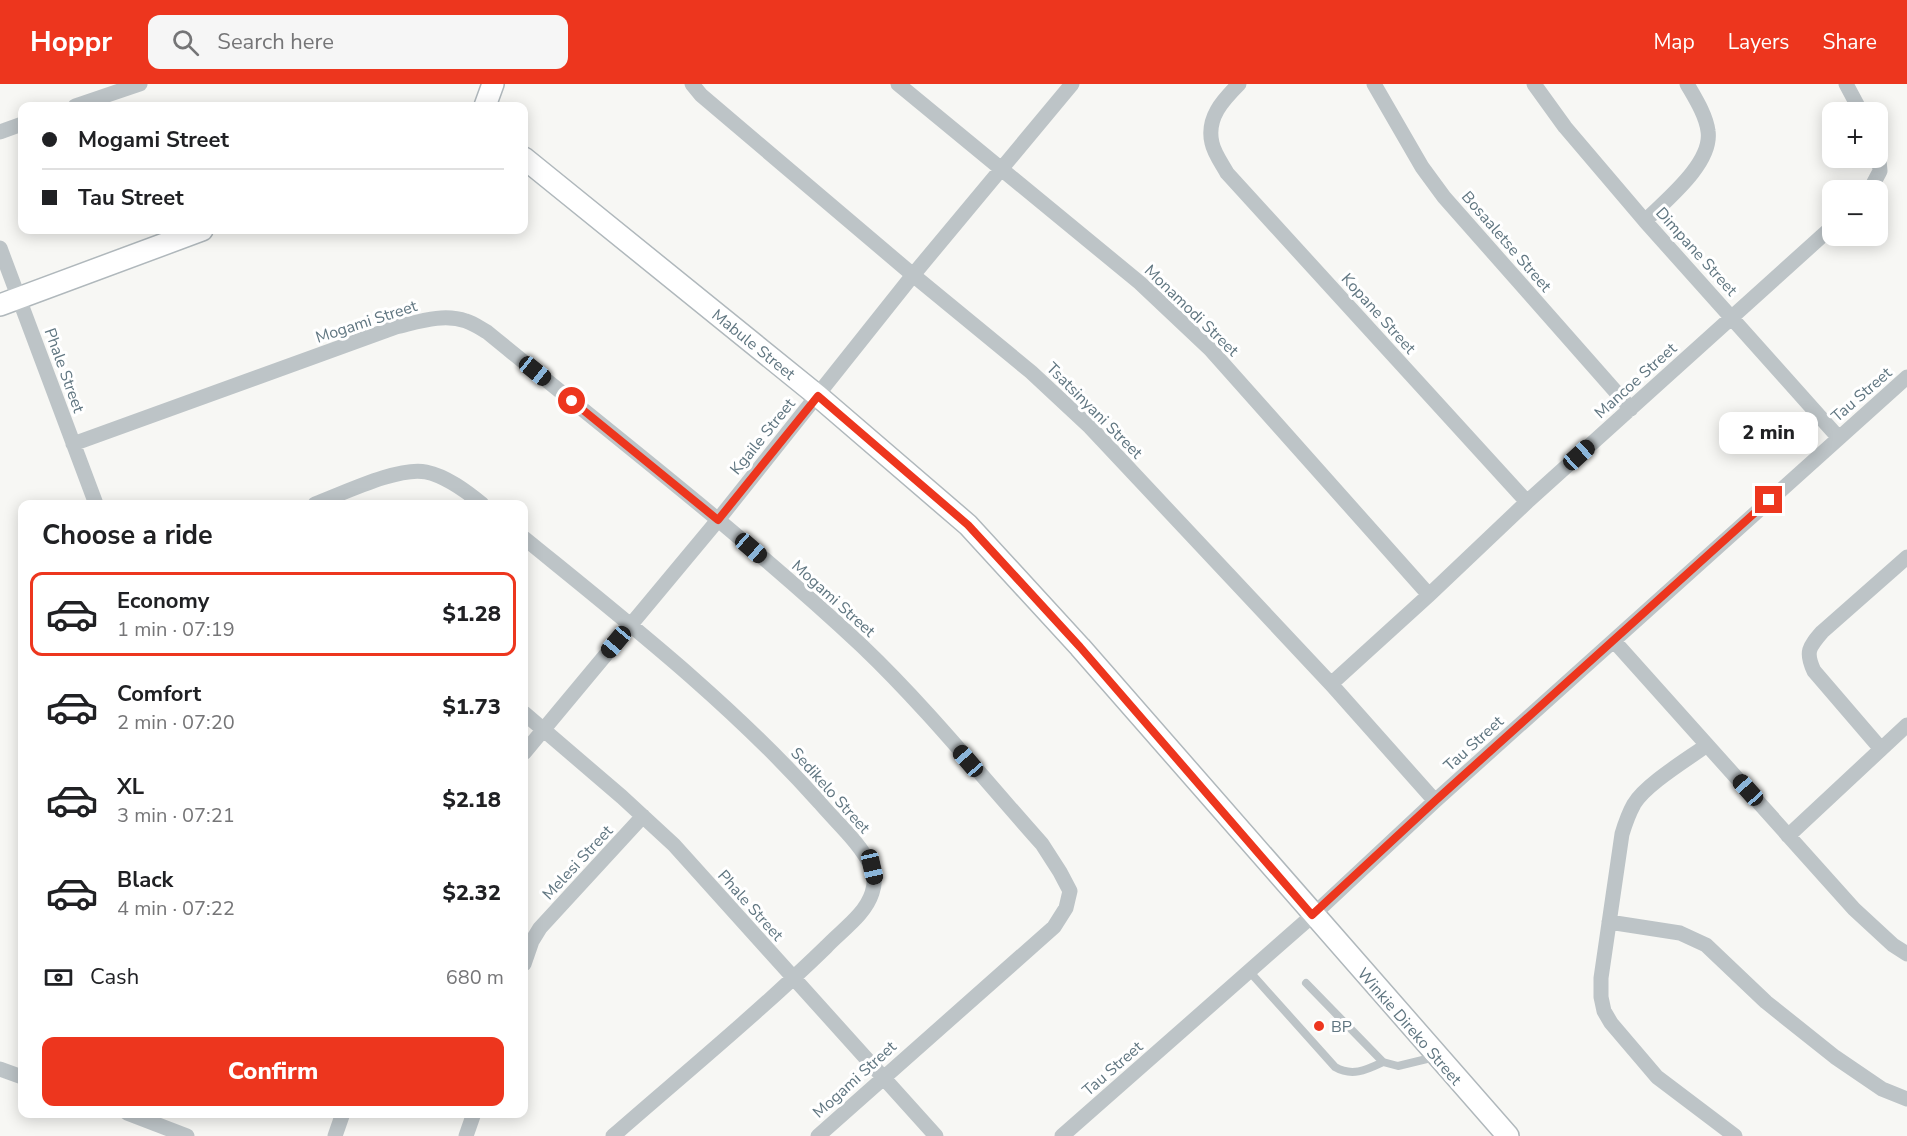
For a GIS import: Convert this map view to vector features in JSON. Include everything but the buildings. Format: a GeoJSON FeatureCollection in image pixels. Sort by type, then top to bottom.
{"type":"FeatureCollection","features":[{"type":"Feature","properties":{"kind":"street"},"geometry":{"type":"LineString","coordinates":[[87,102],[140,84]]}},
{"type":"Feature","properties":{"kind":"street"},"geometry":{"type":"LineString","coordinates":[[486,102],[493,84]]}},
{"type":"Feature","properties":{"kind":"street","name":"Tsatsinyani Street"},"geometry":{"type":"LineString","coordinates":[[692,84],[913,275],[1031,372],[1090,427],[1331,684],[1435,801]]}},
{"type":"Feature","properties":{"kind":"street","name":"Monamodi Street"},"geometry":{"type":"LineString","coordinates":[[898,84],[1100,249],[1175,314],[1218,358],[1429,595]]}},
{"type":"Feature","properties":{"kind":"street","name":"Kgaile Street"},"geometry":{"type":"LineString","coordinates":[[528,748],[718,520],[913,275],[1072,84]]}},
{"type":"Feature","properties":{"kind":"street","name":"Kopane Street"},"geometry":{"type":"LineString","coordinates":[[1239,84],[1221,102],[1212,123],[1212,143],[1227,173],[1527,502]]}},
{"type":"Feature","properties":{"kind":"street","name":"Bosaaletse Street"},"geometry":{"type":"LineString","coordinates":[[1374,84],[1422,167],[1444,196],[1631,408]]}},
{"type":"Feature","properties":{"kind":"street","name":"Dimpane Street"},"geometry":{"type":"LineString","coordinates":[[1534,84],[1551,110],[1645,221],[1838,437]]}},
{"type":"Feature","properties":{"kind":"street"},"geometry":{"type":"LineString","coordinates":[[1645,221],[1686,179],[1698,165],[1706,150],[1709,133],[1707,126],[1697,100],[1687,84]]}},
{"type":"Feature","properties":{"kind":"street"},"geometry":{"type":"LineString","coordinates":[[1846,84],[1856,102]]}},
{"type":"Feature","properties":{"kind":"street"},"geometry":{"type":"LineString","coordinates":[[0,132],[18,125]]}},
{"type":"Feature","properties":{"kind":"street","name":"Mabule Street"},"geometry":{"type":"LineString","coordinates":[[528,161],[818,396],[968,525],[1080,647],[1312,915]]}},
{"type":"Feature","properties":{"kind":"street"},"geometry":{"type":"LineString","coordinates":[[9,302],[191,234]]}},
{"type":"Feature","properties":{"kind":"street","name":"Mancoe Street"},"geometry":{"type":"LineString","coordinates":[[1331,684],[1527,502],[1822,236]]}},
{"type":"Feature","properties":{"kind":"street","name":"Phale Street"},"geometry":{"type":"LineString","coordinates":[[0,248],[9,302],[73,444],[94,500]]}},
{"type":"Feature","properties":{"kind":"street","name":"Mogami Street"},"geometry":{"type":"LineString","coordinates":[[73,444],[396,327],[447,318],[466,321],[487,332],[718,520],[864,648],[1042,844],[1070,891],[1066,909],[1054,927],[818,1136]]}},
{"type":"Feature","properties":{"kind":"street","name":"Tau Street"},"geometry":{"type":"LineString","coordinates":[[1062,1136],[1312,915],[1435,801],[1907,377]]}},
{"type":"Feature","properties":{"kind":"street"},"geometry":{"type":"LineString","coordinates":[[326,500],[388,477],[416,471],[425,472],[453,483],[476,500]]}},
{"type":"Feature","properties":{"kind":"street","name":"Sedikelo Street"},"geometry":{"type":"LineString","coordinates":[[528,541],[630,625],[726,709],[794,774],[861,850],[872,867],[875,879],[867,907],[793,979],[613,1136]]}},
{"type":"Feature","properties":{"kind":"street"},"geometry":{"type":"LineString","coordinates":[[1881,749],[1814,671],[1809,660],[1809,651],[1822,632],[1907,557]]}},
{"type":"Feature","properties":{"kind":"street"},"geometry":{"type":"LineString","coordinates":[[1614,641],[1854,909],[1893,945],[1907,954]]}},
{"type":"Feature","properties":{"kind":"street","name":"Phale Street"},"geometry":{"type":"LineString","coordinates":[[528,716],[674,845],[936,1136]]}},
{"type":"Feature","properties":{"kind":"street"},"geometry":{"type":"LineString","coordinates":[[1788,836],[1907,726]]}},
{"type":"Feature","properties":{"kind":"street"},"geometry":{"type":"LineString","coordinates":[[1707,745],[1647,790],[1635,802],[1622,834],[1600,997],[1611,1023],[1657,1077],[1735,1136]]}},
{"type":"Feature","properties":{"kind":"street","name":"Melesi Street"},"geometry":{"type":"LineString","coordinates":[[528,952],[540,928],[643,816]]}},
{"type":"Feature","properties":{"kind":"street","name":"Winkie Direko Street"},"geometry":{"type":"LineString","coordinates":[[1312,915],[1508,1136]]}},
{"type":"Feature","properties":{"kind":"street"},"geometry":{"type":"LineString","coordinates":[[1609,922],[1680,933],[1706,945],[1766,1002],[1835,1057],[1882,1089],[1907,1099]]}},
{"type":"Feature","properties":{"kind":"street"},"geometry":{"type":"LineString","coordinates":[[0,1070],[18,1076]]}},
{"type":"Feature","properties":{"kind":"street"},"geometry":{"type":"LineString","coordinates":[[141,1118],[187,1136]]}},
{"type":"Feature","properties":{"kind":"street"},"geometry":{"type":"LineString","coordinates":[[335,1136],[341,1118]]}},
{"type":"Feature","properties":{"kind":"street"},"geometry":{"type":"LineString","coordinates":[[466,1136],[472,1118]]}},
{"type":"Feature","properties":{"kind":"lane"},"geometry":{"type":"LineString","coordinates":[[1249,971],[1335,1067],[1350,1073],[1359,1072],[1383,1062]]}},
{"type":"Feature","properties":{"kind":"lane"},"geometry":{"type":"LineString","coordinates":[[1306,982],[1383,1062],[1398,1066],[1437,1056]]}},
{"type":"Feature","properties":{"kind":"place","name":"BP"},"geometry":{"type":"Point","coordinates":[1319,1026]}},
{"type":"Feature","properties":{"kind":"route"},"geometry":{"type":"LineString","coordinates":[[572,401],[718,520],[818,396],[968,525],[1080,647],[1312,915],[1769,500]]}}]}
